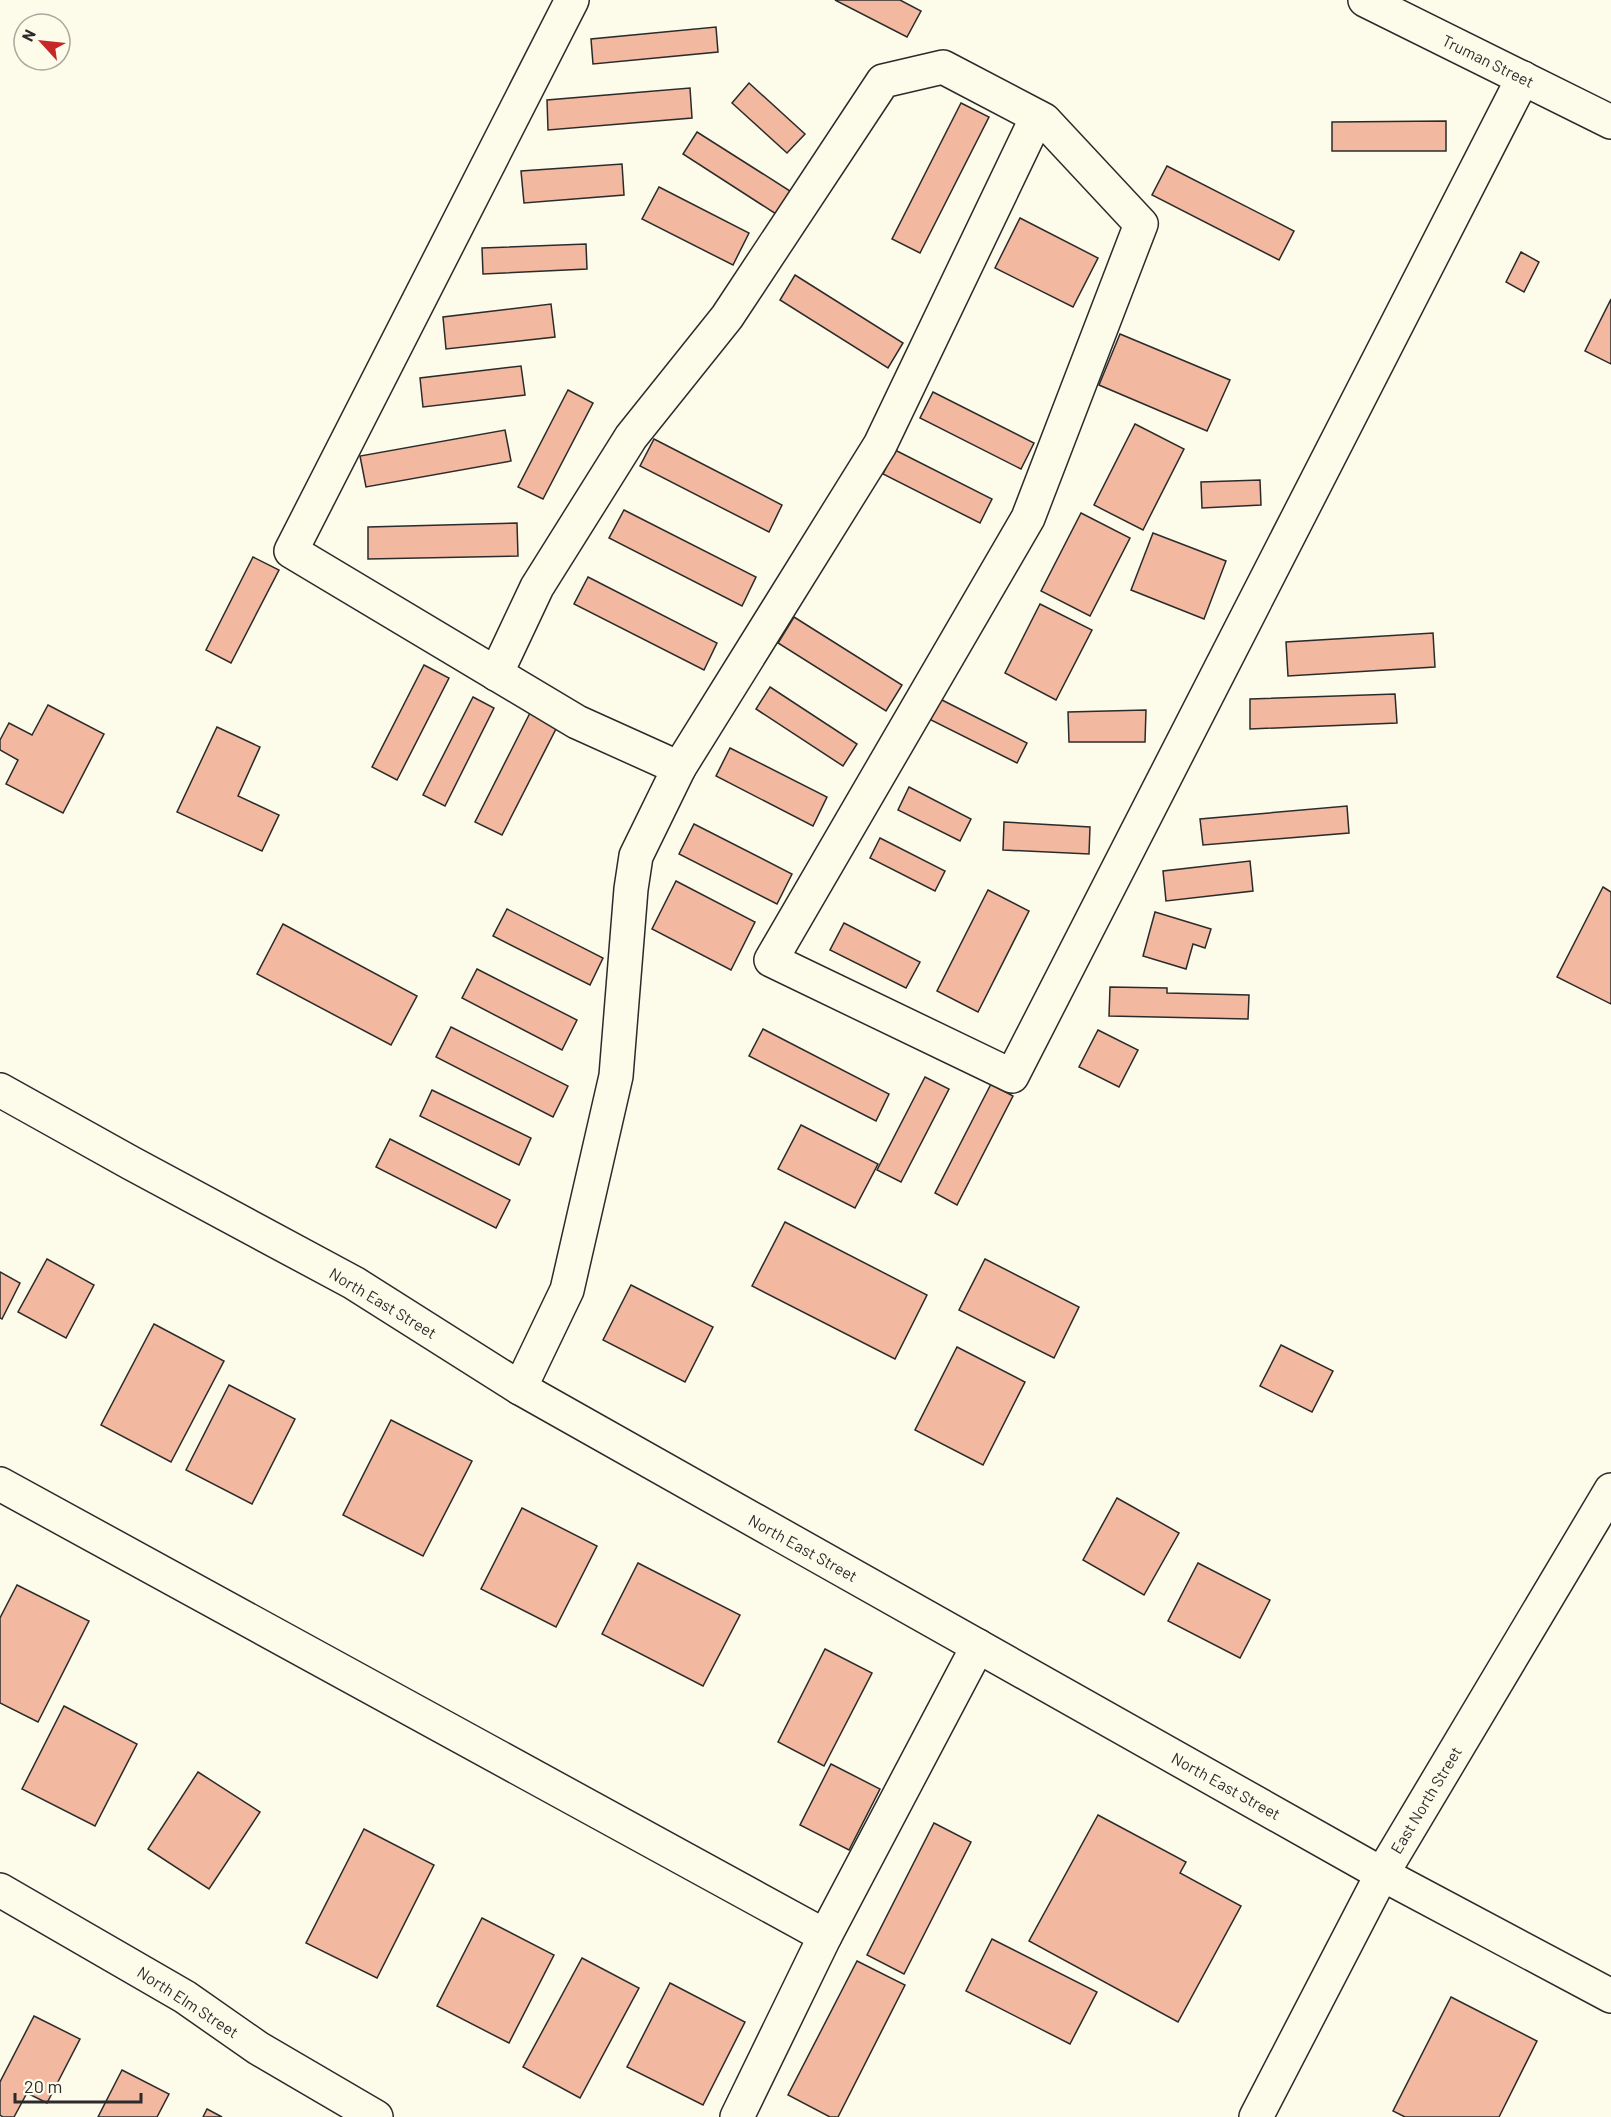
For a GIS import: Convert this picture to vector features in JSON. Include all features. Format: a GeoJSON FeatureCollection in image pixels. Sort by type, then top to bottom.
{"type":"FeatureCollection","features":[{"type":"Feature","properties":{"kind":"street"},"geometry":{"type":"LineString","coordinates":[[572,0],[291,551],[577,722],[679,768]]}},
{"type":"Feature","properties":{"kind":"street","name":"Truman Street"},"geometry":{"type":"LineString","coordinates":[[1365,0],[1611,122]]}},
{"type":"Feature","properties":{"kind":"street"},"geometry":{"type":"LineString","coordinates":[[496,674],[537,587],[631,437],[727,317],[883,81],[943,67],[1044,120],[1142,224],[1028,518],[771,960],[1012,1076],[1523,78]]}},
{"type":"Feature","properties":{"kind":"street"},"geometry":{"type":"LineString","coordinates":[[520,1388],[567,1290],[616,1076],[631,889],[636,856],[679,768],[880,445],[1037,117]]}},
{"type":"Feature","properties":{"kind":"street","name":"North East Street"},"geometry":{"type":"LineString","coordinates":[[0,1090],[354,1283],[520,1388],[1382,1874],[1611,1996]]}},
{"type":"Feature","properties":{"kind":"street"},"geometry":{"type":"LineString","coordinates":[[0,1484],[825,1936]]}},
{"type":"Feature","properties":{"kind":"street","name":"East North Street"},"geometry":{"type":"LineString","coordinates":[[1256,2117],[1382,1874],[1611,1490]]}},
{"type":"Feature","properties":{"kind":"street"},"geometry":{"type":"LineString","coordinates":[[737,2117],[825,1936],[978,1646]]}},
{"type":"Feature","properties":{"kind":"street","name":"North Elm Street"},"geometry":{"type":"LineString","coordinates":[[0,1890],[185,1997],[258,2048],[376,2117]]}},
{"type":"Feature","properties":{"kind":"building"},"geometry":{"type":"Polygon","coordinates":[[[835,0],[900,0],[921,11],[907,37],[835,0]]]}},
{"type":"Feature","properties":{"kind":"building"},"geometry":{"type":"Polygon","coordinates":[[[716,27],[718,52],[593,64],[591,39],[716,27]]]}},
{"type":"Feature","properties":{"kind":"building"},"geometry":{"type":"Polygon","coordinates":[[[749,83],[805,134],[787,153],[732,103],[749,83]]]}},
{"type":"Feature","properties":{"kind":"building"},"geometry":{"type":"Polygon","coordinates":[[[690,88],[692,118],[548,130],[547,100],[690,88]]]}},
{"type":"Feature","properties":{"kind":"building"},"geometry":{"type":"Polygon","coordinates":[[[961,103],[989,117],[920,253],[892,239],[961,103]]]}},
{"type":"Feature","properties":{"kind":"building"},"geometry":{"type":"Polygon","coordinates":[[[1446,121],[1446,151],[1332,151],[1332,122],[1446,121]]]}},
{"type":"Feature","properties":{"kind":"building"},"geometry":{"type":"Polygon","coordinates":[[[697,132],[790,191],[776,214],[683,154],[697,132]]]}},
{"type":"Feature","properties":{"kind":"building"},"geometry":{"type":"Polygon","coordinates":[[[622,164],[624,195],[524,203],[521,171],[622,164]]]}},
{"type":"Feature","properties":{"kind":"building"},"geometry":{"type":"Polygon","coordinates":[[[1167,166],[1294,231],[1279,260],[1152,195],[1167,166]]]}},
{"type":"Feature","properties":{"kind":"building"},"geometry":{"type":"Polygon","coordinates":[[[659,187],[749,233],[733,265],[642,219],[659,187]]]}},
{"type":"Feature","properties":{"kind":"building"},"geometry":{"type":"Polygon","coordinates":[[[1020,218],[1098,258],[1073,307],[995,268],[1020,218]]]}},
{"type":"Feature","properties":{"kind":"building"},"geometry":{"type":"Polygon","coordinates":[[[586,244],[587,269],[483,274],[482,248],[586,244]]]}},
{"type":"Feature","properties":{"kind":"building"},"geometry":{"type":"Polygon","coordinates":[[[1521,252],[1539,262],[1524,292],[1506,282],[1521,252]]]}},
{"type":"Feature","properties":{"kind":"building"},"geometry":{"type":"Polygon","coordinates":[[[795,275],[903,343],[888,368],[780,300],[795,275]]]}},
{"type":"Feature","properties":{"kind":"building"},"geometry":{"type":"Polygon","coordinates":[[[1611,299],[1611,364],[1585,351],[1611,299]]]}},
{"type":"Feature","properties":{"kind":"building"},"geometry":{"type":"Polygon","coordinates":[[[551,304],[555,337],[446,349],[443,317],[551,304]]]}},
{"type":"Feature","properties":{"kind":"building"},"geometry":{"type":"Polygon","coordinates":[[[1120,334],[1230,380],[1207,431],[1099,385],[1120,334]]]}},
{"type":"Feature","properties":{"kind":"building"},"geometry":{"type":"Polygon","coordinates":[[[521,366],[525,395],[423,407],[420,378],[521,366]]]}},
{"type":"Feature","properties":{"kind":"building"},"geometry":{"type":"Polygon","coordinates":[[[568,390],[593,403],[543,499],[518,487],[568,390]]]}},
{"type":"Feature","properties":{"kind":"building"},"geometry":{"type":"Polygon","coordinates":[[[933,392],[1034,443],[1021,469],[920,418],[933,392]]]}},
{"type":"Feature","properties":{"kind":"building"},"geometry":{"type":"Polygon","coordinates":[[[1135,424],[1184,449],[1143,530],[1094,505],[1135,424]]]}},
{"type":"Feature","properties":{"kind":"building"},"geometry":{"type":"Polygon","coordinates":[[[505,430],[511,461],[366,487],[360,456],[505,430]]]}},
{"type":"Feature","properties":{"kind":"building"},"geometry":{"type":"Polygon","coordinates":[[[654,439],[782,505],[769,532],[640,466],[654,439]]]}},
{"type":"Feature","properties":{"kind":"building"},"geometry":{"type":"Polygon","coordinates":[[[895,450],[992,499],[980,523],[883,474],[895,450]]]}},
{"type":"Feature","properties":{"kind":"building"},"geometry":{"type":"Polygon","coordinates":[[[1260,480],[1261,505],[1202,508],[1201,482],[1260,480]]]}},
{"type":"Feature","properties":{"kind":"building"},"geometry":{"type":"Polygon","coordinates":[[[624,510],[756,577],[742,606],[609,538],[624,510]]]}},
{"type":"Feature","properties":{"kind":"building"},"geometry":{"type":"Polygon","coordinates":[[[1081,513],[1130,538],[1090,616],[1041,591],[1081,513]]]}},
{"type":"Feature","properties":{"kind":"building"},"geometry":{"type":"Polygon","coordinates":[[[517,523],[518,556],[368,559],[368,527],[517,523]]]}},
{"type":"Feature","properties":{"kind":"building"},"geometry":{"type":"Polygon","coordinates":[[[1153,533],[1226,561],[1204,619],[1131,590],[1153,533]]]}},
{"type":"Feature","properties":{"kind":"building"},"geometry":{"type":"Polygon","coordinates":[[[253,557],[279,570],[231,663],[206,650],[253,557]]]}},
{"type":"Feature","properties":{"kind":"building"},"geometry":{"type":"Polygon","coordinates":[[[588,577],[717,643],[704,670],[574,604],[588,577]]]}},
{"type":"Feature","properties":{"kind":"building"},"geometry":{"type":"Polygon","coordinates":[[[1040,604],[1092,630],[1056,700],[1005,673],[1040,604]]]}},
{"type":"Feature","properties":{"kind":"building"},"geometry":{"type":"Polygon","coordinates":[[[794,617],[902,685],[886,711],[778,643],[794,617]]]}},
{"type":"Feature","properties":{"kind":"building"},"geometry":{"type":"Polygon","coordinates":[[[1433,633],[1435,667],[1288,676],[1286,642],[1433,633]]]}},
{"type":"Feature","properties":{"kind":"building"},"geometry":{"type":"Polygon","coordinates":[[[424,665],[449,678],[397,780],[372,767],[424,665]]]}},
{"type":"Feature","properties":{"kind":"building"},"geometry":{"type":"Polygon","coordinates":[[[770,687],[857,744],[843,766],[756,709],[770,687]]]}},
{"type":"Feature","properties":{"kind":"building"},"geometry":{"type":"Polygon","coordinates":[[[1395,694],[1397,723],[1250,729],[1250,699],[1395,694]]]}},
{"type":"Feature","properties":{"kind":"building"},"geometry":{"type":"Polygon","coordinates":[[[473,697],[494,708],[445,806],[423,795],[473,697]]]}},
{"type":"Feature","properties":{"kind":"building"},"geometry":{"type":"Polygon","coordinates":[[[940,699],[1027,743],[1017,763],[929,719],[940,699]]]}},
{"type":"Feature","properties":{"kind":"building"},"geometry":{"type":"Polygon","coordinates":[[[48,705],[104,734],[63,813],[6,784],[18,760],[0,750],[0,740],[9,723],[32,735],[48,705]]]}},
{"type":"Feature","properties":{"kind":"building"},"geometry":{"type":"Polygon","coordinates":[[[532,709],[559,723],[502,835],[475,822],[532,709]]]}},
{"type":"Feature","properties":{"kind":"building"},"geometry":{"type":"Polygon","coordinates":[[[1146,710],[1145,742],[1069,742],[1068,712],[1146,710]]]}},
{"type":"Feature","properties":{"kind":"building"},"geometry":{"type":"Polygon","coordinates":[[[217,727],[260,747],[238,796],[279,815],[262,851],[177,812],[217,727]]]}},
{"type":"Feature","properties":{"kind":"building"},"geometry":{"type":"Polygon","coordinates":[[[730,748],[827,797],[813,826],[716,776],[730,748]]]}},
{"type":"Feature","properties":{"kind":"building"},"geometry":{"type":"Polygon","coordinates":[[[909,787],[971,819],[960,841],[898,810],[909,787]]]}},
{"type":"Feature","properties":{"kind":"building"},"geometry":{"type":"Polygon","coordinates":[[[1347,806],[1349,833],[1203,845],[1200,819],[1347,806]]]}},
{"type":"Feature","properties":{"kind":"building"},"geometry":{"type":"Polygon","coordinates":[[[1004,822],[1090,827],[1089,854],[1003,850],[1004,822]]]}},
{"type":"Feature","properties":{"kind":"building"},"geometry":{"type":"Polygon","coordinates":[[[694,824],[792,874],[777,904],[679,854],[694,824]]]}},
{"type":"Feature","properties":{"kind":"building"},"geometry":{"type":"Polygon","coordinates":[[[880,838],[945,871],[935,891],[870,858],[880,838]]]}},
{"type":"Feature","properties":{"kind":"building"},"geometry":{"type":"Polygon","coordinates":[[[1250,861],[1253,891],[1166,901],[1163,871],[1250,861]]]}},
{"type":"Feature","properties":{"kind":"building"},"geometry":{"type":"Polygon","coordinates":[[[676,881],[755,922],[731,970],[652,929],[676,881]]]}},
{"type":"Feature","properties":{"kind":"building"},"geometry":{"type":"Polygon","coordinates":[[[1603,887],[1611,892],[1611,1004],[1557,977],[1603,887]]]}},
{"type":"Feature","properties":{"kind":"building"},"geometry":{"type":"Polygon","coordinates":[[[988,890],[1029,911],[978,1012],[937,991],[988,890]]]}},
{"type":"Feature","properties":{"kind":"building"},"geometry":{"type":"Polygon","coordinates":[[[507,909],[603,958],[590,985],[493,936],[507,909]]]}},
{"type":"Feature","properties":{"kind":"building"},"geometry":{"type":"Polygon","coordinates":[[[1155,912],[1211,929],[1205,948],[1193,944],[1186,969],[1143,956],[1155,912]]]}},
{"type":"Feature","properties":{"kind":"building"},"geometry":{"type":"Polygon","coordinates":[[[844,923],[920,962],[906,988],[830,950],[844,923]]]}},
{"type":"Feature","properties":{"kind":"building"},"geometry":{"type":"Polygon","coordinates":[[[283,924],[417,996],[391,1045],[257,974],[283,924]]]}},
{"type":"Feature","properties":{"kind":"building"},"geometry":{"type":"Polygon","coordinates":[[[477,969],[577,1020],[562,1050],[462,998],[477,969]]]}},
{"type":"Feature","properties":{"kind":"building"},"geometry":{"type":"Polygon","coordinates":[[[1110,987],[1167,988],[1167,993],[1249,995],[1248,1019],[1109,1016],[1110,987]]]}},
{"type":"Feature","properties":{"kind":"building"},"geometry":{"type":"Polygon","coordinates":[[[451,1027],[568,1086],[553,1117],[436,1057],[451,1027]]]}},
{"type":"Feature","properties":{"kind":"building"},"geometry":{"type":"Polygon","coordinates":[[[763,1029],[889,1094],[876,1121],[749,1056],[763,1029]]]}},
{"type":"Feature","properties":{"kind":"building"},"geometry":{"type":"Polygon","coordinates":[[[1098,1030],[1138,1050],[1119,1087],[1079,1067],[1098,1030]]]}},
{"type":"Feature","properties":{"kind":"building"},"geometry":{"type":"Polygon","coordinates":[[[925,1077],[949,1089],[901,1182],[877,1170],[925,1077]]]}},
{"type":"Feature","properties":{"kind":"building"},"geometry":{"type":"Polygon","coordinates":[[[991,1084],[1013,1096],[957,1205],[935,1193],[991,1084]]]}},
{"type":"Feature","properties":{"kind":"building"},"geometry":{"type":"Polygon","coordinates":[[[432,1090],[531,1138],[519,1165],[420,1116],[432,1090]]]}},
{"type":"Feature","properties":{"kind":"building"},"geometry":{"type":"Polygon","coordinates":[[[801,1125],[878,1164],[855,1208],[778,1169],[801,1125]]]}},
{"type":"Feature","properties":{"kind":"building"},"geometry":{"type":"Polygon","coordinates":[[[390,1139],[510,1200],[496,1228],[376,1167],[390,1139]]]}},
{"type":"Feature","properties":{"kind":"building"},"geometry":{"type":"Polygon","coordinates":[[[785,1222],[927,1295],[895,1359],[752,1286],[785,1222]]]}},
{"type":"Feature","properties":{"kind":"building"},"geometry":{"type":"Polygon","coordinates":[[[47,1259],[94,1285],[66,1338],[18,1312],[47,1259]]]}},
{"type":"Feature","properties":{"kind":"building"},"geometry":{"type":"Polygon","coordinates":[[[985,1259],[1079,1307],[1054,1358],[959,1310],[985,1259]]]}},
{"type":"Feature","properties":{"kind":"building"},"geometry":{"type":"Polygon","coordinates":[[[0,1272],[20,1283],[2,1319],[0,1318],[0,1272]]]}},
{"type":"Feature","properties":{"kind":"building"},"geometry":{"type":"Polygon","coordinates":[[[631,1285],[713,1327],[685,1382],[603,1340],[631,1285]]]}},
{"type":"Feature","properties":{"kind":"building"},"geometry":{"type":"Polygon","coordinates":[[[154,1324],[224,1361],[171,1462],[101,1425],[154,1324]]]}},
{"type":"Feature","properties":{"kind":"building"},"geometry":{"type":"Polygon","coordinates":[[[1281,1345],[1333,1371],[1312,1412],[1260,1386],[1281,1345]]]}},
{"type":"Feature","properties":{"kind":"building"},"geometry":{"type":"Polygon","coordinates":[[[957,1347],[1025,1382],[983,1465],[915,1430],[957,1347]]]}},
{"type":"Feature","properties":{"kind":"building"},"geometry":{"type":"Polygon","coordinates":[[[229,1385],[295,1419],[252,1504],[186,1470],[229,1385]]]}},
{"type":"Feature","properties":{"kind":"building"},"geometry":{"type":"Polygon","coordinates":[[[391,1420],[472,1461],[423,1556],[343,1515],[391,1420]]]}},
{"type":"Feature","properties":{"kind":"building"},"geometry":{"type":"Polygon","coordinates":[[[1117,1498],[1179,1533],[1144,1595],[1083,1560],[1117,1498]]]}},
{"type":"Feature","properties":{"kind":"building"},"geometry":{"type":"Polygon","coordinates":[[[522,1508],[597,1546],[556,1627],[481,1589],[522,1508]]]}},
{"type":"Feature","properties":{"kind":"building"},"geometry":{"type":"Polygon","coordinates":[[[638,1563],[740,1615],[703,1686],[602,1634],[638,1563]]]}},
{"type":"Feature","properties":{"kind":"building"},"geometry":{"type":"Polygon","coordinates":[[[1198,1563],[1270,1600],[1240,1658],[1168,1621],[1198,1563]]]}},
{"type":"Feature","properties":{"kind":"building"},"geometry":{"type":"Polygon","coordinates":[[[17,1585],[89,1621],[38,1722],[0,1703],[0,1618],[17,1585]]]}},
{"type":"Feature","properties":{"kind":"building"},"geometry":{"type":"Polygon","coordinates":[[[825,1649],[872,1673],[824,1766],[778,1742],[825,1649]]]}},
{"type":"Feature","properties":{"kind":"building"},"geometry":{"type":"Polygon","coordinates":[[[64,1706],[137,1744],[95,1826],[22,1789],[64,1706]]]}},
{"type":"Feature","properties":{"kind":"building"},"geometry":{"type":"Polygon","coordinates":[[[831,1764],[880,1789],[849,1850],[800,1825],[831,1764]]]}},
{"type":"Feature","properties":{"kind":"building"},"geometry":{"type":"Polygon","coordinates":[[[198,1772],[260,1812],[209,1889],[148,1849],[198,1772]]]}},
{"type":"Feature","properties":{"kind":"building"},"geometry":{"type":"Polygon","coordinates":[[[1098,1815],[1186,1862],[1180,1873],[1241,1906],[1178,2022],[1029,1941],[1098,1815]]]}},
{"type":"Feature","properties":{"kind":"building"},"geometry":{"type":"Polygon","coordinates":[[[934,1823],[971,1842],[904,1974],[867,1955],[934,1823]]]}},
{"type":"Feature","properties":{"kind":"building"},"geometry":{"type":"Polygon","coordinates":[[[364,1829],[434,1865],[377,1978],[306,1943],[364,1829]]]}},
{"type":"Feature","properties":{"kind":"building"},"geometry":{"type":"Polygon","coordinates":[[[482,1918],[554,1955],[509,2043],[437,2006],[482,1918]]]}},
{"type":"Feature","properties":{"kind":"building"},"geometry":{"type":"Polygon","coordinates":[[[992,1939],[1097,1992],[1070,2044],[966,1991],[992,1939]]]}},
{"type":"Feature","properties":{"kind":"building"},"geometry":{"type":"Polygon","coordinates":[[[582,1958],[639,1988],[580,2098],[523,2067],[582,1958]]]}},
{"type":"Feature","properties":{"kind":"building"},"geometry":{"type":"Polygon","coordinates":[[[857,1961],[905,1985],[838,2117],[830,2117],[788,2095],[857,1961]]]}},
{"type":"Feature","properties":{"kind":"building"},"geometry":{"type":"Polygon","coordinates":[[[670,1983],[745,2022],[703,2105],[627,2067],[670,1983]]]}},
{"type":"Feature","properties":{"kind":"building"},"geometry":{"type":"Polygon","coordinates":[[[1451,1997],[1537,2041],[1499,2117],[1405,2117],[1393,2111],[1451,1997]]]}},
{"type":"Feature","properties":{"kind":"building"},"geometry":{"type":"Polygon","coordinates":[[[34,2016],[80,2039],[47,2103],[27,2093],[14,2117],[3,2117],[0,2115],[0,2082],[34,2016]]]}},
{"type":"Feature","properties":{"kind":"building"},"geometry":{"type":"Polygon","coordinates":[[[122,2070],[169,2094],[157,2117],[98,2117],[122,2070]]]}},
{"type":"Feature","properties":{"kind":"building"},"geometry":{"type":"Polygon","coordinates":[[[207,2109],[222,2117],[203,2117],[207,2109]]]}}]}
